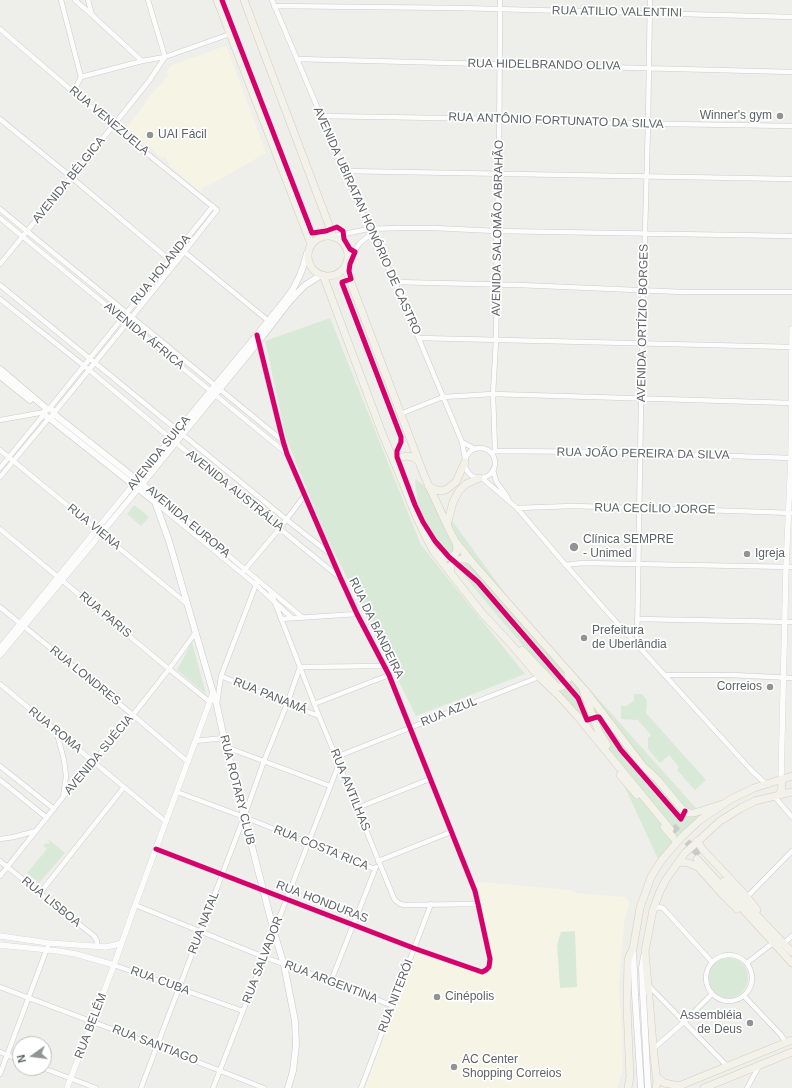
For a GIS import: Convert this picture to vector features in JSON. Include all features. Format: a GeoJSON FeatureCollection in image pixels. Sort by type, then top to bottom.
{"type":"FeatureCollection","features":[{"type":"Feature","properties":{"kind":"main road"},"geometry":{"type":"LineString","coordinates":[[217,0],[311,244]]}},
{"type":"Feature","properties":{"kind":"main road"},"geometry":{"type":"LineString","coordinates":[[244,0],[334,236]]}},
{"type":"Feature","properties":{"kind":"main road"},"geometry":{"type":"LineString","coordinates":[[346,263],[341,271],[329,276],[322,275],[316,272],[309,264],[307,252],[311,244],[319,237],[328,235],[334,236],[344,244],[347,250],[346,263],[400,414],[428,486],[455,541],[582,686],[643,766],[657,779],[682,809],[688,813],[694,813],[723,804]]}},
{"type":"Feature","properties":{"kind":"main road","name":"AVENIDA SUIÇA"},"geometry":{"type":"LineString","coordinates":[[270,323],[293,289],[304,264],[307,252]]}},
{"type":"Feature","properties":{"kind":"main road"},"geometry":{"type":"LineString","coordinates":[[322,275],[382,433],[416,516],[434,552],[482,613],[559,696],[671,827],[606,744],[598,730],[582,686]]}},
{"type":"Feature","properties":{"kind":"main road","name":"AVENIDA SUIÇA"},"geometry":{"type":"LineString","coordinates":[[138,484],[270,323],[304,286],[322,275]]}},
{"type":"Feature","properties":{"kind":"main road","name":"AVENIDA EUROPA"},"geometry":{"type":"LineString","coordinates":[[0,369],[49,413]]}},
{"type":"Feature","properties":{"kind":"main road","name":"AVENIDA EUROPA"},"geometry":{"type":"LineString","coordinates":[[0,376],[49,413],[155,498]]}},
{"type":"Feature","properties":{"kind":"main road"},"geometry":{"type":"LineString","coordinates":[[395,464],[398,459],[407,456],[418,460]]}},
{"type":"Feature","properties":{"kind":"main road"},"geometry":{"type":"LineString","coordinates":[[428,486],[436,490],[448,490],[456,482],[465,460]]}},
{"type":"Feature","properties":{"kind":"main road"},"geometry":{"type":"LineString","coordinates":[[447,526],[453,502],[459,491],[466,484],[480,478]]}},
{"type":"Feature","properties":{"kind":"main road","name":"RUA ROTARY CLUB"},"geometry":{"type":"LineString","coordinates":[[155,498],[188,604],[217,706],[244,817],[284,965],[295,1021],[295,1052],[293,1071],[288,1088]]}},
{"type":"Feature","properties":{"kind":"main road"},"geometry":{"type":"LineString","coordinates":[[434,552],[446,558],[453,556],[456,553],[457,548],[455,541]]}},
{"type":"Feature","properties":{"kind":"main road"},"geometry":{"type":"LineString","coordinates":[[451,573],[451,565],[454,561],[461,559],[471,561]]}},
{"type":"Feature","properties":{"kind":"main road"},"geometry":{"type":"LineString","coordinates":[[510,643],[522,650],[557,687],[566,684],[568,671]]}},
{"type":"Feature","properties":{"kind":"main road"},"geometry":{"type":"LineString","coordinates":[[559,696],[591,740],[677,841]]}},
{"type":"Feature","properties":{"kind":"main road"},"geometry":{"type":"LineString","coordinates":[[641,1088],[633,949],[640,908],[651,877],[661,861],[677,841],[700,820],[741,794],[792,776]]}},
{"type":"Feature","properties":{"kind":"main road"},"geometry":{"type":"LineString","coordinates":[[776,796],[782,788],[781,779]]}},
{"type":"Feature","properties":{"kind":"main road"},"geometry":{"type":"LineString","coordinates":[[648,1088],[642,968],[653,910],[666,878],[685,853],[720,821],[755,801],[792,792]]}},
{"type":"Feature","properties":{"kind":"main road"},"geometry":{"type":"LineString","coordinates":[[696,842],[747,897],[772,938]]}},
{"type":"Feature","properties":{"kind":"main road"},"geometry":{"type":"LineString","coordinates":[[699,858],[772,938],[792,963]]}},
{"type":"Feature","properties":{"kind":"main road"},"geometry":{"type":"LineString","coordinates":[[679,862],[689,862],[698,867],[723,895],[772,938],[784,943],[792,952]]}},
{"type":"Feature","properties":{"kind":"main road"},"geometry":{"type":"LineString","coordinates":[[628,1088],[630,1077],[630,1059],[627,1006],[628,960],[633,949]]}},
{"type":"Feature","properties":{"kind":"main road"},"geometry":{"type":"LineString","coordinates":[[645,951],[653,1052],[657,1077],[656,1088]]}},
{"type":"Feature","properties":{"kind":"main road"},"geometry":{"type":"LineString","coordinates":[[657,1077],[664,1082],[677,1087],[789,1042]]}},
{"type":"Feature","properties":{"kind":"main road"},"geometry":{"type":"LineString","coordinates":[[630,1059],[637,1064],[647,1062],[653,1052]]}},
{"type":"Feature","properties":{"kind":"main road"},"geometry":{"type":"LineString","coordinates":[[704,1088],[791,1054]]}},
{"type":"Feature","properties":{"kind":"street"},"geometry":{"type":"LineString","coordinates":[[61,0],[82,77],[74,91]]}},
{"type":"Feature","properties":{"kind":"street"},"geometry":{"type":"LineString","coordinates":[[75,0],[142,61]]}},
{"type":"Feature","properties":{"kind":"street"},"geometry":{"type":"LineString","coordinates":[[88,0],[92,15]]}},
{"type":"Feature","properties":{"kind":"street"},"geometry":{"type":"LineString","coordinates":[[148,0],[165,57]]}},
{"type":"Feature","properties":{"kind":"street","name":"AVENIDA UBIRATAN HONÓRIO DE CASTRO"},"geometry":{"type":"LineString","coordinates":[[272,0],[368,229],[395,282],[419,338],[462,442],[465,460]]}},
{"type":"Feature","properties":{"kind":"street"},"geometry":{"type":"LineString","coordinates":[[358,0],[358,6]]}},
{"type":"Feature","properties":{"kind":"street","name":"AVENIDA SALOMÃO ABRAHÃO"},"geometry":{"type":"LineString","coordinates":[[493,452],[493,394],[497,284],[496,231],[500,0]]}},
{"type":"Feature","properties":{"kind":"street","name":"AVENIDA ORTÍZIO BORGES"},"geometry":{"type":"LineString","coordinates":[[637,645],[650,0]]}},
{"type":"Feature","properties":{"kind":"street","name":"RUA ATILIO VALENTINI"},"geometry":{"type":"LineString","coordinates":[[274,6],[500,9],[792,17]]}},
{"type":"Feature","properties":{"kind":"street","name":"RUA VENEZUELA"},"geometry":{"type":"LineString","coordinates":[[0,29],[113,126],[213,206],[217,212]]}},
{"type":"Feature","properties":{"kind":"street"},"geometry":{"type":"LineString","coordinates":[[82,77],[142,61],[165,57],[230,34]]}},
{"type":"Feature","properties":{"kind":"street","name":"AVENIDA BÉLGICA"},"geometry":{"type":"LineString","coordinates":[[0,264],[149,81],[165,57]]}},
{"type":"Feature","properties":{"kind":"street","name":"RUA HIDELBRANDO OLIVA"},"geometry":{"type":"LineString","coordinates":[[297,59],[649,67],[792,72]]}},
{"type":"Feature","properties":{"kind":"street","name":"RUA ANTÔNIO FORTUNATO DA SILVA"},"geometry":{"type":"LineString","coordinates":[[320,116],[792,126]]}},
{"type":"Feature","properties":{"kind":"street"},"geometry":{"type":"LineString","coordinates":[[0,119],[174,264]]}},
{"type":"Feature","properties":{"kind":"street"},"geometry":{"type":"LineString","coordinates":[[344,171],[792,179]]}},
{"type":"Feature","properties":{"kind":"street","name":"RUA HOLANDA"},"geometry":{"type":"LineString","coordinates":[[86,368],[90,359],[126,313],[213,206]]}},
{"type":"Feature","properties":{"kind":"street","name":"AVENIDA ÁFRICA"},"geometry":{"type":"LineString","coordinates":[[0,209],[188,363],[215,390],[288,454]]}},
{"type":"Feature","properties":{"kind":"street","name":"RUA HOLANDA"},"geometry":{"type":"LineString","coordinates":[[0,477],[49,413],[86,368],[94,362],[217,212]]}},
{"type":"Feature","properties":{"kind":"street","name":"AVENIDA ÁFRICA"},"geometry":{"type":"LineString","coordinates":[[0,218],[184,369],[215,390],[283,441]]}},
{"type":"Feature","properties":{"kind":"street"},"geometry":{"type":"LineString","coordinates":[[334,236],[368,229],[434,228],[496,231],[792,236]]}},
{"type":"Feature","properties":{"kind":"street"},"geometry":{"type":"LineString","coordinates":[[346,263],[360,243],[378,229]]}},
{"type":"Feature","properties":{"kind":"street"},"geometry":{"type":"LineString","coordinates":[[179,248],[270,323]]}},
{"type":"Feature","properties":{"kind":"street"},"geometry":{"type":"LineString","coordinates":[[395,282],[497,284],[683,292],[792,292]]}},
{"type":"Feature","properties":{"kind":"street","name":"AVENIDA AUSTRÁLIA"},"geometry":{"type":"LineString","coordinates":[[0,285],[286,520],[330,554]]}},
{"type":"Feature","properties":{"kind":"street","name":"AVENIDA AUSTRÁLIA"},"geometry":{"type":"LineString","coordinates":[[0,299],[340,577]]}},
{"type":"Feature","properties":{"kind":"street"},"geometry":{"type":"LineString","coordinates":[[781,779],[785,622],[789,567],[792,329]]}},
{"type":"Feature","properties":{"kind":"street","name":"RUA DA BANDEIRA"},"geometry":{"type":"LineString","coordinates":[[258,338],[283,441],[288,454],[340,577],[357,614],[389,675],[475,891],[490,960],[489,966],[482,972]]}},
{"type":"Feature","properties":{"kind":"street"},"geometry":{"type":"LineString","coordinates":[[419,338],[792,347]]}},
{"type":"Feature","properties":{"kind":"street"},"geometry":{"type":"LineString","coordinates":[[184,369],[188,363]]}},
{"type":"Feature","properties":{"kind":"street"},"geometry":{"type":"LineString","coordinates":[[110,388],[116,380]]}},
{"type":"Feature","properties":{"kind":"street"},"geometry":{"type":"LineString","coordinates":[[400,414],[443,397],[493,394],[791,403]]}},
{"type":"Feature","properties":{"kind":"street"},"geometry":{"type":"LineString","coordinates":[[0,420],[49,413]]}},
{"type":"Feature","properties":{"kind":"street","name":"RUA HOLANDA"},"geometry":{"type":"LineString","coordinates":[[0,468],[49,413]]}},
{"type":"Feature","properties":{"kind":"street"},"geometry":{"type":"LineString","coordinates":[[462,442],[475,449]]}},
{"type":"Feature","properties":{"kind":"street"},"geometry":{"type":"LineString","coordinates":[[493,470],[487,476],[480,478],[474,477],[467,471],[465,460],[468,454],[475,449],[484,448],[493,452],[493,470],[496,481],[512,503],[565,565],[664,675],[752,771],[766,784]]}},
{"type":"Feature","properties":{"kind":"street","name":"RUA VIENA"},"geometry":{"type":"LineString","coordinates":[[0,450],[188,604]]}},
{"type":"Feature","properties":{"kind":"street","name":"RUA JOÃO PEREIRA DA SILVA"},"geometry":{"type":"LineString","coordinates":[[493,452],[640,453],[791,458]]}},
{"type":"Feature","properties":{"kind":"street"},"geometry":{"type":"LineString","coordinates":[[480,478],[512,503]]}},
{"type":"Feature","properties":{"kind":"street","name":"AVENIDA SUIÇA"},"geometry":{"type":"LineString","coordinates":[[0,655],[22,625],[138,484]]}},
{"type":"Feature","properties":{"kind":"street"},"geometry":{"type":"LineString","coordinates":[[244,571],[305,495]]}},
{"type":"Feature","properties":{"kind":"street","name":"AVENIDA EUROPA"},"geometry":{"type":"LineString","coordinates":[[155,498],[257,582],[292,618]]}},
{"type":"Feature","properties":{"kind":"street","name":"RUA CECÍLIO JORGE"},"geometry":{"type":"LineString","coordinates":[[517,508],[573,506],[790,513]]}},
{"type":"Feature","properties":{"kind":"street","name":"RUA PARIS"},"geometry":{"type":"LineString","coordinates":[[0,529],[210,702]]}},
{"type":"Feature","properties":{"kind":"street"},"geometry":{"type":"LineString","coordinates":[[565,565],[582,563],[789,567]]}},
{"type":"Feature","properties":{"kind":"street"},"geometry":{"type":"LineString","coordinates":[[213,693],[257,582]]}},
{"type":"Feature","properties":{"kind":"street","name":"AVENIDA EUROPA"},"geometry":{"type":"LineString","coordinates":[[257,582],[270,590],[302,617]]}},
{"type":"Feature","properties":{"kind":"street","name":"RUA ANTILHAS"},"geometry":{"type":"LineString","coordinates":[[270,590],[314,704],[395,900],[400,904],[405,905],[478,904]]}},
{"type":"Feature","properties":{"kind":"street","name":"RUA LONDRES"},"geometry":{"type":"LineString","coordinates":[[0,607],[133,715],[188,762]]}},
{"type":"Feature","properties":{"kind":"street"},"geometry":{"type":"LineString","coordinates":[[281,619],[357,614]]}},
{"type":"Feature","properties":{"kind":"street"},"geometry":{"type":"LineString","coordinates":[[638,619],[792,622]]}},
{"type":"Feature","properties":{"kind":"street","name":"AVENIDA SUIÇA"},"geometry":{"type":"LineString","coordinates":[[0,648],[22,625]]}},
{"type":"Feature","properties":{"kind":"street","name":"AVENIDA SUÉCIA"},"geometry":{"type":"LineString","coordinates":[[0,876],[133,715],[196,632]]}},
{"type":"Feature","properties":{"kind":"street"},"geometry":{"type":"LineString","coordinates":[[300,667],[385,666]]}},
{"type":"Feature","properties":{"kind":"street","name":"RUA NATAL"},"geometry":{"type":"LineString","coordinates":[[141,1088],[180,988],[264,761],[288,704],[300,667]]}},
{"type":"Feature","properties":{"kind":"street"},"geometry":{"type":"LineString","coordinates":[[314,704],[389,675]]}},
{"type":"Feature","properties":{"kind":"street"},"geometry":{"type":"LineString","coordinates":[[664,675],[732,675],[792,678]]}},
{"type":"Feature","properties":{"kind":"street"},"geometry":{"type":"LineString","coordinates":[[217,706],[221,676]]}},
{"type":"Feature","properties":{"kind":"street","name":"RUA PANAMÁ"},"geometry":{"type":"LineString","coordinates":[[221,676],[319,716]]}},
{"type":"Feature","properties":{"kind":"street","name":"RUA AZUL"},"geometry":{"type":"LineString","coordinates":[[336,757],[539,676]]}},
{"type":"Feature","properties":{"kind":"street","name":"RUA ROMA"},"geometry":{"type":"LineString","coordinates":[[0,684],[166,822]]}},
{"type":"Feature","properties":{"kind":"street","name":"RUA BELÉM"},"geometry":{"type":"LineString","coordinates":[[67,1088],[93,1022],[213,693]]}},
{"type":"Feature","properties":{"kind":"street"},"geometry":{"type":"LineString","coordinates":[[56,730],[64,760],[66,776],[64,797]]}},
{"type":"Feature","properties":{"kind":"street"},"geometry":{"type":"LineString","coordinates":[[195,741],[224,738]]}},
{"type":"Feature","properties":{"kind":"street"},"geometry":{"type":"LineString","coordinates":[[226,747],[330,786]]}},
{"type":"Feature","properties":{"kind":"street","name":"RUA SALVADOR"},"geometry":{"type":"LineString","coordinates":[[213,1088],[339,764]]}},
{"type":"Feature","properties":{"kind":"street"},"geometry":{"type":"LineString","coordinates":[[0,766],[54,810]]}},
{"type":"Feature","properties":{"kind":"street"},"geometry":{"type":"LineString","coordinates":[[358,808],[430,779]]}},
{"type":"Feature","properties":{"kind":"street"},"geometry":{"type":"LineString","coordinates":[[0,780],[47,818]]}},
{"type":"Feature","properties":{"kind":"street"},"geometry":{"type":"LineString","coordinates":[[40,893],[124,787]]}},
{"type":"Feature","properties":{"kind":"street","name":"RUA COSTA RICA"},"geometry":{"type":"LineString","coordinates":[[177,792],[375,869]]}},
{"type":"Feature","properties":{"kind":"street"},"geometry":{"type":"LineString","coordinates":[[776,796],[792,817]]}},
{"type":"Feature","properties":{"kind":"street"},"geometry":{"type":"LineString","coordinates":[[0,839],[14,838],[36,831]]}},
{"type":"Feature","properties":{"kind":"street"},"geometry":{"type":"LineString","coordinates":[[331,981],[378,861],[451,832]]}},
{"type":"Feature","properties":{"kind":"street","name":"RUA HONDURAS"},"geometry":{"type":"LineString","coordinates":[[156,849],[414,948],[482,972]]}},
{"type":"Feature","properties":{"kind":"street"},"geometry":{"type":"LineString","coordinates":[[747,897],[792,851]]}},
{"type":"Feature","properties":{"kind":"street","name":"RUA LISBOA"},"geometry":{"type":"LineString","coordinates":[[0,861],[94,936],[97,941],[97,946]]}},
{"type":"Feature","properties":{"kind":"street","name":"RUA NITERÓI"},"geometry":{"type":"LineString","coordinates":[[361,1088],[431,904]]}},
{"type":"Feature","properties":{"kind":"street","name":"RUA ARGENTINA"},"geometry":{"type":"LineString","coordinates":[[135,906],[393,1006]]}},
{"type":"Feature","properties":{"kind":"street"},"geometry":{"type":"LineString","coordinates":[[653,910],[659,907],[663,908],[712,962]]}},
{"type":"Feature","properties":{"kind":"street"},"geometry":{"type":"LineString","coordinates":[[0,936],[49,943],[106,947],[115,946],[121,943]]}},
{"type":"Feature","properties":{"kind":"street"},"geometry":{"type":"LineString","coordinates":[[784,943],[792,936]]}},
{"type":"Feature","properties":{"kind":"street"},"geometry":{"type":"LineString","coordinates":[[747,963],[772,938]]}},
{"type":"Feature","properties":{"kind":"street"},"geometry":{"type":"LineString","coordinates":[[0,1074],[49,943]]}},
{"type":"Feature","properties":{"kind":"street","name":"RUA CUBA"},"geometry":{"type":"LineString","coordinates":[[0,945],[76,954],[114,965],[243,1011]]}},
{"type":"Feature","properties":{"kind":"street"},"geometry":{"type":"LineString","coordinates":[[106,947],[113,950],[117,955]]}},
{"type":"Feature","properties":{"kind":"street"},"geometry":{"type":"LineString","coordinates":[[724,955],[734,955],[747,963],[750,967],[752,978],[750,989],[744,996],[729,1002],[719,999],[712,994],[708,988],[706,972],[716,958],[724,955]]}},
{"type":"Feature","properties":{"kind":"street"},"geometry":{"type":"LineString","coordinates":[[647,983],[727,1066]]}},
{"type":"Feature","properties":{"kind":"street","name":"RUA SANTIAGO"},"geometry":{"type":"LineString","coordinates":[[0,987],[264,1088]]}},
{"type":"Feature","properties":{"kind":"street"},"geometry":{"type":"LineString","coordinates":[[653,1052],[712,994]]}},
{"type":"Feature","properties":{"kind":"street"},"geometry":{"type":"LineString","coordinates":[[744,996],[789,1042]]}},
{"type":"Feature","properties":{"kind":"street"},"geometry":{"type":"LineString","coordinates":[[0,1052],[12,1057]]}},
{"type":"Feature","properties":{"kind":"street"},"geometry":{"type":"LineString","coordinates":[[747,1088],[759,1066]]}},
{"type":"Feature","properties":{"kind":"street"},"geometry":{"type":"LineString","coordinates":[[52,1071],[96,1088]]}},
{"type":"Feature","properties":{"kind":"shaded area"},"geometry":{"type":"Polygon","coordinates":[[[225,46],[227,47],[266,153],[212,184],[204,187],[200,192],[169,165],[165,155],[162,158],[126,128],[147,99],[168,76],[166,72],[172,65],[225,46]]]}},
{"type":"Feature","properties":{"kind":"shaded area"},"geometry":{"type":"Polygon","coordinates":[[[482,882],[570,890],[576,893],[626,897],[628,900],[629,904],[624,923],[619,990],[623,1070],[617,1088],[365,1088],[416,949],[482,972],[486,970],[490,959],[472,885],[482,882]]]}},
{"type":"Feature","properties":{"kind":"green space"},"geometry":{"type":"Polygon","coordinates":[[[330,318],[421,545],[525,674],[416,716],[325,534],[286,438],[265,341],[330,318]]]}},
{"type":"Feature","properties":{"kind":"green space"},"geometry":{"type":"Polygon","coordinates":[[[415,479],[429,489],[509,599],[703,816],[658,859],[605,744],[583,715],[581,717],[555,687],[557,685],[444,551],[419,514],[415,479]]]}},
{"type":"Feature","properties":{"kind":"green space"},"geometry":{"type":"Polygon","coordinates":[[[134,505],[149,517],[141,526],[127,514],[134,505]]]}},
{"type":"Feature","properties":{"kind":"green space"},"geometry":{"type":"Polygon","coordinates":[[[192,642],[206,694],[177,670],[192,642]]]}},
{"type":"Feature","properties":{"kind":"green space"},"geometry":{"type":"Polygon","coordinates":[[[634,694],[642,694],[647,700],[646,713],[706,780],[695,790],[677,770],[679,767],[669,755],[660,763],[648,749],[648,738],[651,735],[638,720],[621,719],[621,706],[627,706],[634,700],[634,694]]]}},
{"type":"Feature","properties":{"kind":"green space"},"geometry":{"type":"Polygon","coordinates":[[[48,840],[65,853],[39,883],[27,873],[47,849],[43,846],[50,842],[48,840]]]}},
{"type":"Feature","properties":{"kind":"green space"},"geometry":{"type":"Polygon","coordinates":[[[575,931],[577,987],[560,988],[557,945],[561,932],[575,931]]]}},
{"type":"Feature","properties":{"kind":"green space"},"geometry":{"type":"Polygon","coordinates":[[[732,958],[739,961],[745,967],[748,978],[747,986],[739,995],[732,998],[724,998],[717,995],[709,986],[708,974],[711,967],[720,959],[732,958]]]}},
{"type":"Feature","properties":{"kind":"tunnel"},"geometry":{"type":"LineString","coordinates":[[673,826],[700,856]]}},
{"type":"Feature","properties":{"kind":"cycle path"},"geometry":{"type":"LineString","coordinates":[[222,0],[312,233],[326,231],[337,227],[343,231],[344,239],[350,249],[355,252],[350,264],[349,271],[351,279],[342,283],[401,437],[397,457],[423,522],[435,541],[449,557],[478,582],[578,698],[587,720],[599,717],[621,750],[681,819],[685,811]]}},
{"type":"Feature","properties":{"kind":"cycle path"},"geometry":{"type":"LineString","coordinates":[[156,849],[416,949],[482,972],[489,967],[490,959],[475,891],[389,675],[357,614],[287,454],[257,335]]}},
{"type":"Feature","properties":{"kind":"place","name":"Winner's gym"},"geometry":{"type":"Point","coordinates":[780,116]}},
{"type":"Feature","properties":{"kind":"place","name":"UAI Fácil"},"geometry":{"type":"Point","coordinates":[150,135]}},
{"type":"Feature","properties":{"kind":"place","name":"Clínica SEMPRE - Unimed"},"geometry":{"type":"Point","coordinates":[574,547]}},
{"type":"Feature","properties":{"kind":"place","name":"Igreja"},"geometry":{"type":"Point","coordinates":[747,554]}},
{"type":"Feature","properties":{"kind":"place","name":"Prefeitura de Uberlândia"},"geometry":{"type":"Point","coordinates":[584,638]}},
{"type":"Feature","properties":{"kind":"place","name":"Correios"},"geometry":{"type":"Point","coordinates":[770,687]}},
{"type":"Feature","properties":{"kind":"place","name":"Cinépolis"},"geometry":{"type":"Point","coordinates":[437,997]}},
{"type":"Feature","properties":{"kind":"place","name":"Assembléia de Deus"},"geometry":{"type":"Point","coordinates":[750,1023]}},
{"type":"Feature","properties":{"kind":"place","name":"AC Center Shopping Correios"},"geometry":{"type":"Point","coordinates":[454,1067]}}]}
